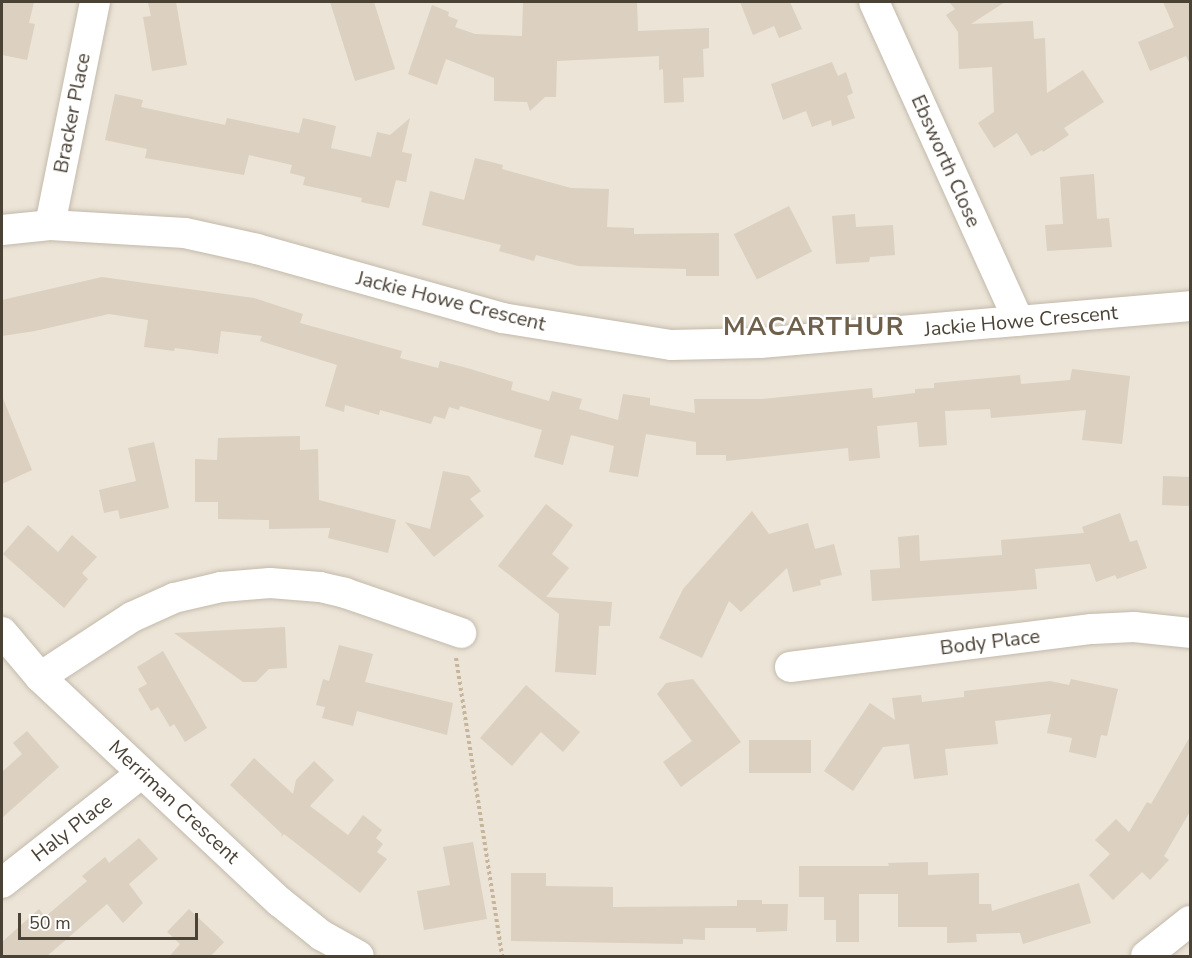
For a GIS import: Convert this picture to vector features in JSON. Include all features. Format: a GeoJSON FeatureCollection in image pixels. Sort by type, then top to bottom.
{"type":"FeatureCollection","features":[{"type":"Feature","properties":{"kind":"street","name":"Bracker Place"},"geometry":{"type":"LineString","coordinates":[[50,225],[94,2]]}},
{"type":"Feature","properties":{"kind":"street","name":"Ebsworth Close"},"geometry":{"type":"LineString","coordinates":[[874,2],[1019,321]]}},
{"type":"Feature","properties":{"kind":"street","name":"Jackie Howe Crescent"},"geometry":{"type":"LineString","coordinates":[[2,231],[50,225],[185,233],[257,249],[502,318],[587,334],[671,345],[760,343],[1191,306]]}},
{"type":"Feature","properties":{"kind":"street"},"geometry":{"type":"LineString","coordinates":[[40,677],[132,617],[174,598],[221,587],[270,583],[320,587],[345,593],[460,633]]}},
{"type":"Feature","properties":{"kind":"street","name":"Body Place"},"geometry":{"type":"LineString","coordinates":[[790,667],[1092,629],[1134,627],[1191,633]]}},
{"type":"Feature","properties":{"kind":"street","name":"Merriman Crescent"},"geometry":{"type":"LineString","coordinates":[[2,632],[40,677],[280,902],[321,935],[359,957]]}},
{"type":"Feature","properties":{"kind":"street","name":"Haly Place"},"geometry":{"type":"LineString","coordinates":[[2,883],[142,773]]}},
{"type":"Feature","properties":{"kind":"street"},"geometry":{"type":"LineString","coordinates":[[1146,957],[1191,921]]}},
{"type":"Feature","properties":{"kind":"path"},"geometry":{"type":"LineString","coordinates":[[460,633],[455,663],[502,957]]}},
{"type":"Feature","properties":{"kind":"shaded area"},"geometry":{"type":"Polygon","coordinates":[[[2,2],[1190,2],[1190,956],[2,956],[2,2]]]}},
{"type":"Feature","properties":{"kind":"building"},"geometry":{"type":"Polygon","coordinates":[[[2,2],[34,2],[29,23],[35,24],[27,60],[2,55],[2,2]]]}},
{"type":"Feature","properties":{"kind":"building"},"geometry":{"type":"Polygon","coordinates":[[[148,2],[176,2],[187,65],[152,71],[143,17],[151,16],[148,2]]]}},
{"type":"Feature","properties":{"kind":"building"},"geometry":{"type":"Polygon","coordinates":[[[330,2],[374,2],[395,69],[355,81],[330,2]]]}},
{"type":"Feature","properties":{"kind":"building"},"geometry":{"type":"Polygon","coordinates":[[[523,2],[637,2],[638,31],[709,28],[709,48],[703,49],[704,77],[683,78],[684,102],[664,103],[663,69],[659,70],[659,56],[557,61],[556,97],[545,97],[530,111],[527,102],[494,101],[494,78],[446,59],[437,85],[408,74],[432,5],[449,12],[448,16],[458,20],[455,27],[475,34],[522,36],[523,2]]]}},
{"type":"Feature","properties":{"kind":"building"},"geometry":{"type":"Polygon","coordinates":[[[740,2],[790,2],[802,29],[779,38],[774,26],[753,35],[740,2]]]}},
{"type":"Feature","properties":{"kind":"building"},"geometry":{"type":"Polygon","coordinates":[[[949,2],[1005,2],[971,24],[1033,21],[1034,39],[1045,38],[1047,93],[1083,70],[1104,102],[1064,128],[1069,135],[1043,152],[1042,150],[1031,156],[1017,133],[994,148],[978,123],[994,112],[992,67],[959,69],[958,32],[946,15],[955,9],[949,2]]]}},
{"type":"Feature","properties":{"kind":"building"},"geometry":{"type":"Polygon","coordinates":[[[1163,2],[1191,2],[1191,66],[1186,56],[1150,71],[1138,42],[1174,27],[1163,2]]]}},
{"type":"Feature","properties":{"kind":"building"},"geometry":{"type":"Polygon","coordinates":[[[832,62],[838,76],[846,72],[853,93],[847,96],[855,118],[832,126],[831,120],[812,127],[806,111],[783,120],[771,84],[832,62]]]}},
{"type":"Feature","properties":{"kind":"building"},"geometry":{"type":"Polygon","coordinates":[[[115,94],[143,100],[141,107],[225,125],[227,118],[299,133],[303,118],[336,126],[331,148],[371,157],[377,132],[390,135],[410,118],[402,152],[412,154],[406,182],[396,180],[389,208],[361,202],[362,198],[303,185],[305,177],[290,173],[292,165],[249,155],[244,175],[145,158],[147,149],[105,140],[115,94]]]}},
{"type":"Feature","properties":{"kind":"building"},"geometry":{"type":"Polygon","coordinates":[[[475,158],[503,165],[502,169],[571,188],[609,189],[607,227],[634,228],[634,234],[719,233],[719,276],[686,276],[686,269],[578,266],[536,255],[534,261],[499,251],[501,245],[422,225],[430,191],[464,200],[475,158]]]}},
{"type":"Feature","properties":{"kind":"building"},"geometry":{"type":"Polygon","coordinates":[[[1094,174],[1097,219],[1109,218],[1112,247],[1047,251],[1045,225],[1063,224],[1060,177],[1094,174]]]}},
{"type":"Feature","properties":{"kind":"building"},"geometry":{"type":"Polygon","coordinates":[[[789,206],[812,251],[757,280],[734,234],[789,206]]]}},
{"type":"Feature","properties":{"kind":"building"},"geometry":{"type":"Polygon","coordinates":[[[855,214],[856,227],[893,225],[895,255],[870,257],[869,262],[836,264],[832,216],[855,214]]]}},
{"type":"Feature","properties":{"kind":"building"},"geometry":{"type":"Polygon","coordinates":[[[102,277],[254,298],[303,314],[300,323],[402,351],[400,358],[438,368],[440,361],[467,368],[513,382],[511,390],[549,401],[552,391],[582,399],[579,409],[618,420],[623,394],[650,398],[650,405],[695,413],[694,399],[761,399],[872,388],[873,398],[915,393],[915,389],[934,388],[934,383],[1020,375],[1021,384],[1070,380],[1072,369],[1130,376],[1122,444],[1082,440],[1086,410],[991,418],[990,409],[945,411],[947,445],[919,447],[917,422],[877,426],[880,458],[849,461],[848,448],[726,461],[726,455],[696,455],[696,442],[646,434],[638,477],[609,472],[614,446],[571,435],[563,465],[534,457],[542,430],[460,406],[459,410],[449,407],[445,419],[434,416],[431,424],[380,410],[379,415],[345,405],[344,412],[325,406],[337,365],[260,341],[262,336],[221,331],[218,354],[175,348],[174,351],[144,347],[148,320],[109,314],[2,336],[2,300],[102,277]]]}},
{"type":"Feature","properties":{"kind":"building"},"geometry":{"type":"Polygon","coordinates":[[[2,396],[32,470],[2,484],[2,396]]]}},
{"type":"Feature","properties":{"kind":"building"},"geometry":{"type":"Polygon","coordinates":[[[300,436],[300,450],[318,449],[319,500],[396,520],[388,553],[328,538],[330,528],[269,529],[269,520],[218,519],[218,502],[195,502],[195,459],[217,460],[218,438],[300,436]]]}},
{"type":"Feature","properties":{"kind":"building"},"geometry":{"type":"Polygon","coordinates":[[[154,442],[169,508],[120,519],[118,510],[104,513],[99,490],[136,481],[128,448],[154,442]]]}},
{"type":"Feature","properties":{"kind":"building"},"geometry":{"type":"Polygon","coordinates":[[[443,471],[469,476],[481,491],[470,499],[484,516],[434,557],[405,522],[430,529],[443,471]]]}},
{"type":"Feature","properties":{"kind":"building"},"geometry":{"type":"Polygon","coordinates":[[[1163,476],[1190,477],[1190,506],[1162,505],[1163,476]]]}},
{"type":"Feature","properties":{"kind":"building"},"geometry":{"type":"Polygon","coordinates":[[[546,504],[573,525],[552,554],[569,568],[546,597],[612,602],[610,626],[599,626],[596,675],[555,672],[559,614],[498,566],[546,504]]]}},
{"type":"Feature","properties":{"kind":"building"},"geometry":{"type":"Polygon","coordinates":[[[752,511],[769,534],[808,523],[815,549],[834,544],[842,575],[820,580],[821,585],[793,592],[787,568],[741,612],[729,601],[702,658],[659,638],[683,589],[752,511]]]}},
{"type":"Feature","properties":{"kind":"building"},"geometry":{"type":"Polygon","coordinates":[[[1120,513],[1130,542],[1137,540],[1147,568],[1117,579],[1115,575],[1096,582],[1090,564],[1035,569],[1037,589],[872,601],[870,570],[900,568],[898,537],[919,535],[920,561],[1002,555],[1001,540],[1084,533],[1082,527],[1120,513]]]}},
{"type":"Feature","properties":{"kind":"building"},"geometry":{"type":"Polygon","coordinates":[[[28,525],[58,552],[72,535],[97,557],[82,573],[88,579],[64,608],[3,554],[28,525]]]}},
{"type":"Feature","properties":{"kind":"building"},"geometry":{"type":"Polygon","coordinates":[[[285,627],[287,668],[269,669],[256,682],[243,682],[174,633],[285,627]]]}},
{"type":"Feature","properties":{"kind":"building"},"geometry":{"type":"Polygon","coordinates":[[[339,645],[373,654],[365,682],[453,703],[447,735],[357,711],[353,726],[322,718],[325,707],[316,705],[323,679],[329,681],[339,645]]]}},
{"type":"Feature","properties":{"kind":"building"},"geometry":{"type":"Polygon","coordinates":[[[163,651],[207,728],[185,742],[174,724],[170,727],[158,707],[151,711],[138,689],[147,684],[137,667],[163,651]]]}},
{"type":"Feature","properties":{"kind":"building"},"geometry":{"type":"Polygon","coordinates":[[[693,679],[741,742],[681,787],[663,762],[692,741],[657,694],[666,683],[693,679]]]}},
{"type":"Feature","properties":{"kind":"building"},"geometry":{"type":"Polygon","coordinates":[[[1071,679],[1118,689],[1107,736],[1101,735],[1096,758],[1069,752],[1072,738],[1047,733],[1051,714],[995,721],[998,744],[945,749],[948,775],[914,779],[909,744],[883,747],[853,791],[824,771],[870,703],[895,720],[892,698],[921,695],[922,702],[964,697],[964,691],[1050,681],[1069,685],[1071,679]]]}},
{"type":"Feature","properties":{"kind":"building"},"geometry":{"type":"Polygon","coordinates":[[[526,685],[580,732],[563,752],[541,732],[512,766],[480,738],[526,685]]]}},
{"type":"Feature","properties":{"kind":"building"},"geometry":{"type":"Polygon","coordinates":[[[27,731],[59,767],[2,818],[2,772],[22,754],[13,743],[27,731]]]}},
{"type":"Feature","properties":{"kind":"building"},"geometry":{"type":"Polygon","coordinates":[[[1191,735],[1191,810],[1164,856],[1169,860],[1150,880],[1142,872],[1113,900],[1089,875],[1110,854],[1095,840],[1116,819],[1129,832],[1147,802],[1151,804],[1191,735]]]}},
{"type":"Feature","properties":{"kind":"building"},"geometry":{"type":"Polygon","coordinates":[[[749,740],[811,740],[811,773],[749,773],[749,740]]]}},
{"type":"Feature","properties":{"kind":"building"},"geometry":{"type":"Polygon","coordinates":[[[254,758],[293,794],[296,780],[314,761],[334,780],[310,806],[348,835],[363,815],[382,830],[376,838],[383,844],[377,852],[387,859],[360,893],[284,834],[281,837],[282,834],[230,785],[254,758]]]}},
{"type":"Feature","properties":{"kind":"building"},"geometry":{"type":"Polygon","coordinates":[[[139,838],[158,859],[129,884],[143,903],[123,923],[107,904],[46,957],[2,957],[2,942],[39,909],[45,917],[87,881],[82,876],[105,857],[109,863],[139,838]]]}},
{"type":"Feature","properties":{"kind":"building"},"geometry":{"type":"Polygon","coordinates":[[[473,842],[487,919],[424,930],[417,891],[450,885],[443,847],[473,842]]]}},
{"type":"Feature","properties":{"kind":"building"},"geometry":{"type":"Polygon","coordinates":[[[928,862],[928,875],[979,873],[979,904],[991,904],[992,911],[1079,883],[1091,923],[1023,944],[1020,933],[976,934],[977,942],[947,943],[947,927],[898,927],[898,894],[859,894],[859,942],[836,942],[836,920],[824,920],[824,897],[799,897],[799,866],[889,866],[888,863],[928,862]]]}},
{"type":"Feature","properties":{"kind":"building"},"geometry":{"type":"Polygon","coordinates":[[[511,873],[546,873],[546,886],[613,887],[613,907],[737,906],[737,900],[762,900],[762,904],[788,904],[787,931],[756,932],[756,928],[705,928],[705,940],[683,939],[683,944],[511,941],[511,873]]]}},
{"type":"Feature","properties":{"kind":"building"},"geometry":{"type":"Polygon","coordinates":[[[189,909],[224,942],[210,957],[169,957],[180,944],[167,932],[189,909]]]}},
{"type":"Feature","properties":{"kind":"district","name":"MACARTHUR"},"geometry":{"type":"Point","coordinates":[814,327]}}]}
